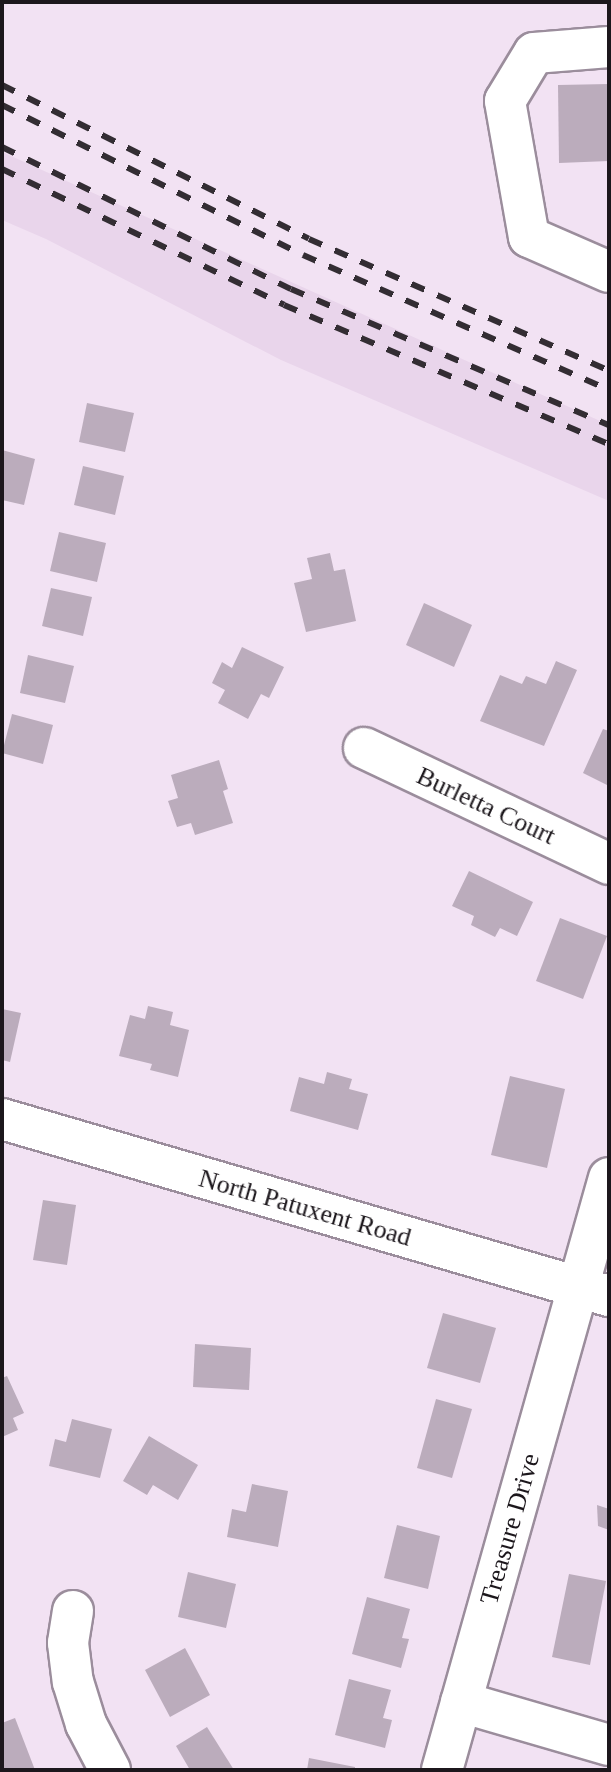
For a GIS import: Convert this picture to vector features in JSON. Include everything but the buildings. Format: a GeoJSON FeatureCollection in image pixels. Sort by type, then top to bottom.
{"type":"FeatureCollection","features":[{"type":"Feature","properties":{"kind":"street"},"geometry":{"type":"LineString","coordinates":[[609,47],[534,53],[505,101],[529,237],[609,272]]}},
{"type":"Feature","properties":{"kind":"street","name":"Burletta Court"},"geometry":{"type":"LineString","coordinates":[[364,748],[609,864]]}},
{"type":"Feature","properties":{"kind":"street","name":"North Patuxent Road"},"geometry":{"type":"LineString","coordinates":[[2,1119],[593,1292]]}},
{"type":"Feature","properties":{"kind":"street","name":"Treasure Drive"},"geometry":{"type":"LineString","coordinates":[[442,1770],[593,1292],[609,1178]]}},
{"type":"Feature","properties":{"kind":"street"},"geometry":{"type":"LineString","coordinates":[[73,1611],[68,1643],[73,1682],[86,1724],[110,1770]]}},
{"type":"Feature","properties":{"kind":"street"},"geometry":{"type":"LineString","coordinates":[[461,1702],[609,1745]]}},
{"type":"Feature","properties":{"kind":"shaded area"},"geometry":{"type":"Polygon","coordinates":[[[2,152],[609,425],[609,501],[281,360],[46,239],[2,220],[2,152]]]}},
{"type":"Feature","properties":{"kind":"railway"},"geometry":{"type":"LineString","coordinates":[[2,85],[309,239],[609,371]]}},
{"type":"Feature","properties":{"kind":"railway"},"geometry":{"type":"LineString","coordinates":[[2,105],[303,255],[609,390]]}},
{"type":"Feature","properties":{"kind":"railway"},"geometry":{"type":"LineString","coordinates":[[2,147],[291,289],[609,425]]}},
{"type":"Feature","properties":{"kind":"railway"},"geometry":{"type":"LineString","coordinates":[[2,169],[284,305],[609,444]]}}]}
